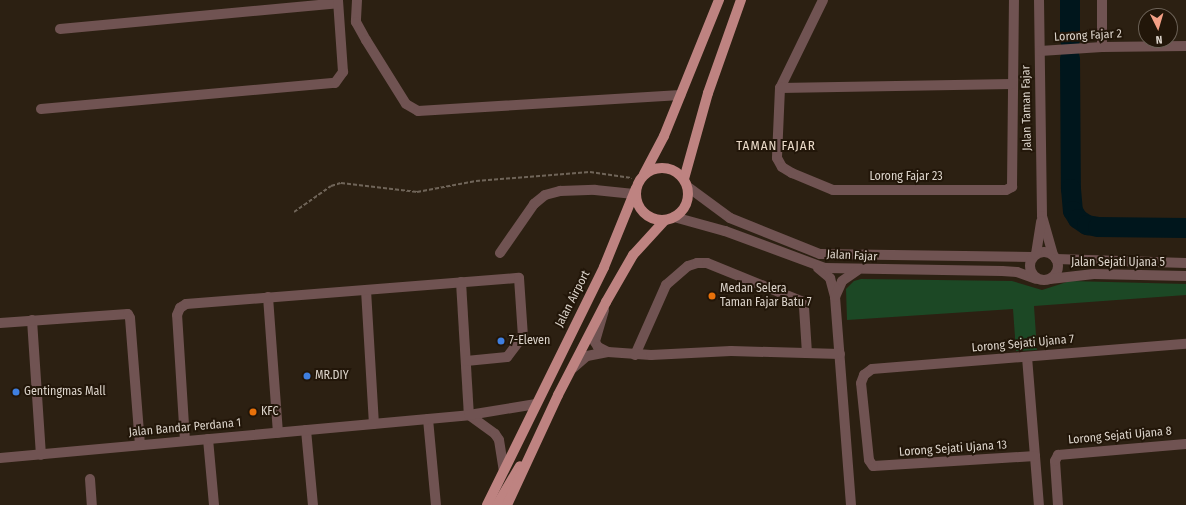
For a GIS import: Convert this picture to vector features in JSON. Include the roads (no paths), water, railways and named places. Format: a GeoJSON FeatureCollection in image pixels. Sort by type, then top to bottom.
{"type":"FeatureCollection","features":[{"type":"Feature","properties":{"kind":"main road","name":"Jalan Airport"},"geometry":{"type":"LineString","coordinates":[[487,505],[604,267],[638,184],[657,153],[719,0]]}},
{"type":"Feature","properties":{"kind":"main road"},"geometry":{"type":"LineString","coordinates":[[507,505],[572,368],[606,302],[633,255],[669,218],[686,204],[686,183],[710,85],[741,0]]}},
{"type":"Feature","properties":{"kind":"main road"},"geometry":{"type":"LineString","coordinates":[[669,218],[653,218],[642,211],[637,201],[638,184],[652,169],[670,168],[686,183]]}},
{"type":"Feature","properties":{"kind":"main road"},"geometry":{"type":"LineString","coordinates":[[497,505],[507,484],[536,443]]}},
{"type":"Feature","properties":{"kind":"street"},"geometry":{"type":"LineString","coordinates":[[357,0],[356,22],[406,104],[418,111],[681,96]]}},
{"type":"Feature","properties":{"kind":"street"},"geometry":{"type":"LineString","coordinates":[[823,0],[780,88],[1012,84]]}},
{"type":"Feature","properties":{"kind":"street","name":"Lorong Fajar 23"},"geometry":{"type":"LineString","coordinates":[[780,88],[778,158],[782,167],[792,173],[833,190],[1006,190],[1012,187],[1014,182],[1012,84],[1014,0]]}},
{"type":"Feature","properties":{"kind":"street","name":"Jalan Taman Fajar"},"geometry":{"type":"LineString","coordinates":[[1039,0],[1042,216]]}},
{"type":"Feature","properties":{"kind":"street"},"geometry":{"type":"LineString","coordinates":[[1102,0],[1102,47]]}},
{"type":"Feature","properties":{"kind":"street"},"geometry":{"type":"LineString","coordinates":[[42,109],[335,83],[343,72],[338,1],[60,29]]}},
{"type":"Feature","properties":{"kind":"street","name":"Lorong Fajar 2"},"geometry":{"type":"LineString","coordinates":[[1040,51],[1102,47],[1186,46]]}},
{"type":"Feature","properties":{"kind":"street","name":"Jalan Fajar"},"geometry":{"type":"LineString","coordinates":[[686,183],[730,218],[820,254],[1034,256]]}},
{"type":"Feature","properties":{"kind":"street"},"geometry":{"type":"LineString","coordinates":[[500,253],[534,204],[545,195],[560,191],[595,190],[638,184]]}},
{"type":"Feature","properties":{"kind":"street"},"geometry":{"type":"LineString","coordinates":[[1042,216],[1055,257],[1057,272],[1050,279],[1036,279],[1029,266],[1034,256],[1042,216]]}},
{"type":"Feature","properties":{"kind":"street","name":"Jalan Fajar"},"geometry":{"type":"LineString","coordinates":[[669,218],[725,231],[815,266],[858,270],[1002,271],[1017,272],[1036,279]]}},
{"type":"Feature","properties":{"kind":"street"},"geometry":{"type":"LineString","coordinates":[[1034,256],[1045,252],[1055,257]]}},
{"type":"Feature","properties":{"kind":"street","name":"Jalan Sejati Ujana 5"},"geometry":{"type":"LineString","coordinates":[[1055,257],[1186,263]]}},
{"type":"Feature","properties":{"kind":"street"},"geometry":{"type":"LineString","coordinates":[[635,355],[666,285],[688,266],[696,263],[707,263],[801,301],[804,307],[807,353]]}},
{"type":"Feature","properties":{"kind":"street"},"geometry":{"type":"LineString","coordinates":[[815,266],[830,278],[835,297],[851,505]]}},
{"type":"Feature","properties":{"kind":"street"},"geometry":{"type":"LineString","coordinates":[[835,297],[842,281],[858,270]]}},
{"type":"Feature","properties":{"kind":"street","name":"Jalan Sejati Ujana 5"},"geometry":{"type":"LineString","coordinates":[[1050,279],[1094,274],[1186,276]]}},
{"type":"Feature","properties":{"kind":"street"},"geometry":{"type":"LineString","coordinates":[[185,441],[177,315],[180,308],[186,304],[519,278],[524,329],[522,336],[507,356],[466,361]]}},
{"type":"Feature","properties":{"kind":"street"},"geometry":{"type":"LineString","coordinates":[[461,282],[469,415],[495,434],[499,440],[504,472]]}},
{"type":"Feature","properties":{"kind":"street"},"geometry":{"type":"LineString","coordinates":[[366,290],[374,424]]}},
{"type":"Feature","properties":{"kind":"street"},"geometry":{"type":"LineString","coordinates":[[268,297],[278,433]]}},
{"type":"Feature","properties":{"kind":"street"},"geometry":{"type":"LineString","coordinates":[[606,302],[595,342],[598,347],[608,352]]}},
{"type":"Feature","properties":{"kind":"street"},"geometry":{"type":"LineString","coordinates":[[0,323],[128,314],[130,318],[140,445]]}},
{"type":"Feature","properties":{"kind":"street"},"geometry":{"type":"LineString","coordinates":[[32,320],[41,455]]}},
{"type":"Feature","properties":{"kind":"street","name":"Lorong Sejati Ujana 7"},"geometry":{"type":"LineString","coordinates":[[873,466],[868,452],[861,383],[864,375],[872,369],[1027,358],[1186,344]]}},
{"type":"Feature","properties":{"kind":"street"},"geometry":{"type":"LineString","coordinates":[[572,368],[587,356],[608,352],[635,355],[731,351],[840,354]]}},
{"type":"Feature","properties":{"kind":"street"},"geometry":{"type":"LineString","coordinates":[[1027,358],[1039,505]]}},
{"type":"Feature","properties":{"kind":"street","name":"Jalan Bandar Perdana 1"},"geometry":{"type":"LineString","coordinates":[[0,458],[469,415],[536,404]]}},
{"type":"Feature","properties":{"kind":"street"},"geometry":{"type":"LineString","coordinates":[[428,419],[436,505]]}},
{"type":"Feature","properties":{"kind":"street"},"geometry":{"type":"LineString","coordinates":[[306,430],[313,505]]}},
{"type":"Feature","properties":{"kind":"street"},"geometry":{"type":"LineString","coordinates":[[208,439],[214,505]]}},
{"type":"Feature","properties":{"kind":"street","name":"Lorong Sejati Ujana 8"},"geometry":{"type":"LineString","coordinates":[[1058,505],[1056,457],[1186,444]]}},
{"type":"Feature","properties":{"kind":"street","name":"Lorong Sejati Ujana 13"},"geometry":{"type":"LineString","coordinates":[[873,466],[1035,456]]}},
{"type":"Feature","properties":{"kind":"street"},"geometry":{"type":"LineString","coordinates":[[90,479],[92,505]]}},
{"type":"Feature","properties":{"kind":"waterway"},"geometry":{"type":"LineString","coordinates":[[1070,0],[1070,40]]}},
{"type":"Feature","properties":{"kind":"waterway"},"geometry":{"type":"LineString","coordinates":[[1070,58],[1071,189],[1073,211],[1078,219],[1087,225],[1098,227],[1186,228]]}},
{"type":"Feature","properties":{"kind":"place","name":"Medan Selera Taman Fajar Batu 7"},"geometry":{"type":"Point","coordinates":[712,296]}},
{"type":"Feature","properties":{"kind":"place","name":"7-Eleven"},"geometry":{"type":"Point","coordinates":[501,341]}},
{"type":"Feature","properties":{"kind":"place","name":"MR.DIY"},"geometry":{"type":"Point","coordinates":[307,376]}},
{"type":"Feature","properties":{"kind":"place","name":"Gentingmas Mall"},"geometry":{"type":"Point","coordinates":[16,392]}},
{"type":"Feature","properties":{"kind":"place","name":"KFC"},"geometry":{"type":"Point","coordinates":[253,412]}},
{"type":"Feature","properties":{"kind":"district","name":"TAMAN FAJAR"},"geometry":{"type":"Point","coordinates":[776,146]}}]}
